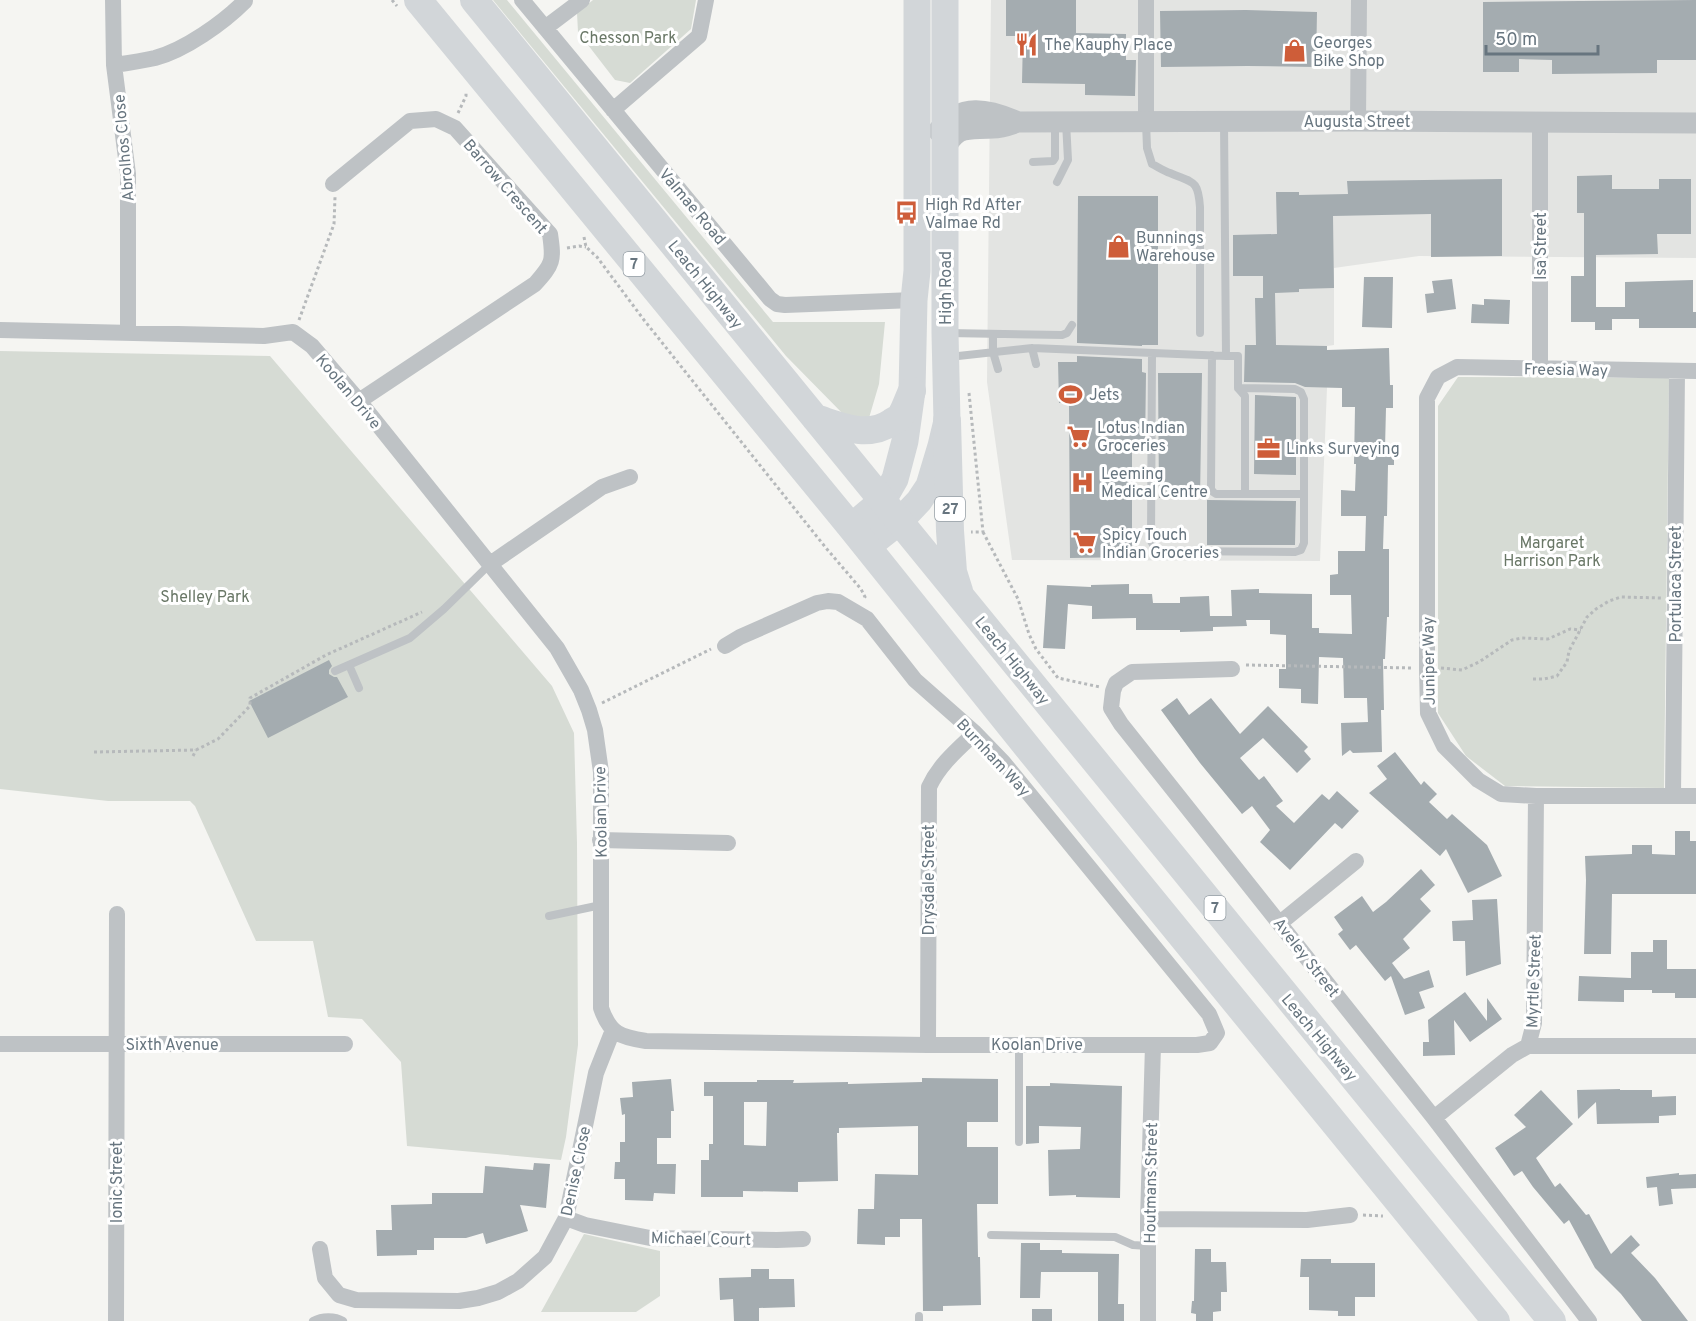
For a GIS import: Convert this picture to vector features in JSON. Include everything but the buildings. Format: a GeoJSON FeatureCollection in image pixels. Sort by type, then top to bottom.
{"type":"FeatureCollection","features":[{"type":"Feature","properties":{"kind":"highway","name":"Leach Highway"},"geometry":{"type":"LineString","coordinates":[[474,0],[1552,1321]]}},
{"type":"Feature","properties":{"kind":"highway","name":"7"},"geometry":{"type":"LineString","coordinates":[[408,3],[859,537],[1496,1321]]}},
{"type":"Feature","properties":{"kind":"highway","name":"27"},"geometry":{"type":"LineString","coordinates":[[815,418],[862,431],[885,427],[900,417],[912,391]]}},
{"type":"Feature","properties":{"kind":"highway","name":"27"},"geometry":{"type":"LineString","coordinates":[[947,421],[953,572],[960,596]]}},
{"type":"Feature","properties":{"kind":"main road","name":"High Road"},"geometry":{"type":"LineString","coordinates":[[891,511],[912,391],[917,271],[917,0]]}},
{"type":"Feature","properties":{"kind":"main road","name":"High Road"},"geometry":{"type":"LineString","coordinates":[[859,537],[891,511],[919,501],[928,486],[947,421],[944,151],[957,115],[945,86],[945,0]]}},
{"type":"Feature","properties":{"kind":"street","name":"Abrolhos Close"},"geometry":{"type":"LineString","coordinates":[[113,0],[114,65],[129,174],[128,332]]}},
{"type":"Feature","properties":{"kind":"street","name":"Valmae Road"},"geometry":{"type":"LineString","coordinates":[[522,0],[770,299],[777,304],[785,305],[914,300]]}},
{"type":"Feature","properties":{"kind":"street"},"geometry":{"type":"LineString","coordinates":[[545,28],[582,0]]}},
{"type":"Feature","properties":{"kind":"street"},"geometry":{"type":"LineString","coordinates":[[613,110],[699,36],[706,0]]}},
{"type":"Feature","properties":{"kind":"street"},"geometry":{"type":"LineString","coordinates":[[1146,0],[1146,122]]}},
{"type":"Feature","properties":{"kind":"street"},"geometry":{"type":"LineString","coordinates":[[1359,0],[1359,121]]}},
{"type":"Feature","properties":{"kind":"street"},"geometry":{"type":"LineString","coordinates":[[114,65],[157,58],[177,50],[227,19],[245,2]]}},
{"type":"Feature","properties":{"kind":"street","name":"Augusta Street"},"geometry":{"type":"LineString","coordinates":[[957,115],[997,113],[1018,122]]}},
{"type":"Feature","properties":{"kind":"street"},"geometry":{"type":"LineString","coordinates":[[917,169],[931,140],[957,115]]}},
{"type":"Feature","properties":{"kind":"street","name":"Barrow Crescent"},"geometry":{"type":"LineString","coordinates":[[333,184],[410,121],[436,119],[452,125],[550,234],[553,251],[552,261],[535,284],[359,401]]}},
{"type":"Feature","properties":{"kind":"street","name":"Augusta Street"},"geometry":{"type":"LineString","coordinates":[[944,151],[950,139],[957,132],[968,129],[997,128],[1018,122],[1696,123]]}},
{"type":"Feature","properties":{"kind":"street","name":"Isa Street"},"geometry":{"type":"LineString","coordinates":[[1540,122],[1540,369]]}},
{"type":"Feature","properties":{"kind":"street"},"geometry":{"type":"LineString","coordinates":[[0,330],[264,336],[293,332]]}},
{"type":"Feature","properties":{"kind":"street","name":"Koolan Drive"},"geometry":{"type":"LineString","coordinates":[[293,332],[312,346],[359,401],[557,648],[581,690],[595,730],[601,772],[601,1008],[606,1022],[613,1030],[626,1038],[646,1041],[928,1045],[1197,1045],[1210,1043],[1217,1033],[1214,1023]]}},
{"type":"Feature","properties":{"kind":"street","name":"Freesia Way"},"geometry":{"type":"LineString","coordinates":[[1438,377],[1457,367],[1696,371]]}},
{"type":"Feature","properties":{"kind":"street","name":"Portulaca Street"},"geometry":{"type":"LineString","coordinates":[[1673,796],[1677,371]]}},
{"type":"Feature","properties":{"kind":"street","name":"Juniper Way"},"geometry":{"type":"LineString","coordinates":[[1438,377],[1428,398],[1427,669],[1428,713],[1444,746],[1478,780],[1502,794],[1696,796]]}},
{"type":"Feature","properties":{"kind":"street"},"geometry":{"type":"LineString","coordinates":[[490,564],[602,487],[630,477]]}},
{"type":"Feature","properties":{"kind":"street","name":"Burnham Way"},"geometry":{"type":"LineString","coordinates":[[717,648],[828,600],[838,602],[867,619],[915,680],[975,733],[1003,762],[1214,1023]]}},
{"type":"Feature","properties":{"kind":"street"},"geometry":{"type":"LineString","coordinates":[[1113,691],[1116,683],[1132,672],[1232,669]]}},
{"type":"Feature","properties":{"kind":"street","name":"Aveley Street"},"geometry":{"type":"LineString","coordinates":[[1113,691],[1111,708],[1121,724],[1434,1118],[1589,1321]]}},
{"type":"Feature","properties":{"kind":"street","name":"Drysdale Street"},"geometry":{"type":"LineString","coordinates":[[928,1045],[929,787],[948,758],[975,733]]}},
{"type":"Feature","properties":{"kind":"street","name":"Myrtle Street"},"geometry":{"type":"LineString","coordinates":[[1434,1118],[1512,1055],[1528,1046],[1534,1023],[1536,796]]}},
{"type":"Feature","properties":{"kind":"street"},"geometry":{"type":"LineString","coordinates":[[600,840],[728,843]]}},
{"type":"Feature","properties":{"kind":"street"},"geometry":{"type":"LineString","coordinates":[[1280,922],[1356,861]]}},
{"type":"Feature","properties":{"kind":"street","name":"Ionic Street"},"geometry":{"type":"LineString","coordinates":[[116,1321],[117,914]]}},
{"type":"Feature","properties":{"kind":"street","name":"Denise Close"},"geometry":{"type":"LineString","coordinates":[[320,1250],[325,1278],[339,1295],[356,1300],[459,1301],[498,1292],[518,1281],[545,1257],[566,1218],[596,1073],[613,1030]]}},
{"type":"Feature","properties":{"kind":"street","name":"Sixth Avenue"},"geometry":{"type":"LineString","coordinates":[[0,1044],[345,1044]]}},
{"type":"Feature","properties":{"kind":"street","name":"Houtmans Street"},"geometry":{"type":"LineString","coordinates":[[1148,1321],[1153,1045]]}},
{"type":"Feature","properties":{"kind":"street"},"geometry":{"type":"LineString","coordinates":[[1528,1046],[1696,1046]]}},
{"type":"Feature","properties":{"kind":"street"},"geometry":{"type":"LineString","coordinates":[[1149,1219],[1307,1220],[1358,1215]]}},
{"type":"Feature","properties":{"kind":"street","name":"Michael Court"},"geometry":{"type":"LineString","coordinates":[[566,1218],[585,1225],[650,1238],[803,1239]]}},
{"type":"Feature","properties":{"kind":"street"},"geometry":{"type":"LineString","coordinates":[[1527,1290],[1537,1321]]}},
{"type":"Feature","properties":{"kind":"lane"},"geometry":{"type":"LineString","coordinates":[[1224,121],[1226,356]]}},
{"type":"Feature","properties":{"kind":"lane"},"geometry":{"type":"LineString","coordinates":[[1033,162],[1053,161],[1061,122]]}},
{"type":"Feature","properties":{"kind":"lane"},"geometry":{"type":"LineString","coordinates":[[1057,182],[1068,160],[1061,122]]}},
{"type":"Feature","properties":{"kind":"lane"},"geometry":{"type":"LineString","coordinates":[[1146,122],[1147,148],[1152,164],[1192,181],[1199,192],[1200,333]]}},
{"type":"Feature","properties":{"kind":"lane"},"geometry":{"type":"LineString","coordinates":[[945,346],[993,334],[1062,335],[1067,333],[1072,325]]}},
{"type":"Feature","properties":{"kind":"lane"},"geometry":{"type":"LineString","coordinates":[[993,334],[993,352],[998,369]]}},
{"type":"Feature","properties":{"kind":"lane"},"geometry":{"type":"LineString","coordinates":[[945,346],[993,352],[1032,348],[1238,356],[1238,388],[1245,396],[1245,494]]}},
{"type":"Feature","properties":{"kind":"lane"},"geometry":{"type":"LineString","coordinates":[[1032,348],[1036,364]]}},
{"type":"Feature","properties":{"kind":"lane"},"geometry":{"type":"LineString","coordinates":[[1152,353],[1151,541],[1155,548],[1161,551],[1295,552],[1301,550],[1304,543],[1304,399],[1301,392],[1295,389],[1238,388]]}},
{"type":"Feature","properties":{"kind":"lane"},"geometry":{"type":"LineString","coordinates":[[1212,355],[1211,489],[1216,494],[1304,494]]}},
{"type":"Feature","properties":{"kind":"lane"},"geometry":{"type":"LineString","coordinates":[[334,671],[417,637],[490,564]]}},
{"type":"Feature","properties":{"kind":"lane"},"geometry":{"type":"LineString","coordinates":[[349,665],[359,688]]}},
{"type":"Feature","properties":{"kind":"lane"},"geometry":{"type":"LineString","coordinates":[[549,916],[601,905]]}},
{"type":"Feature","properties":{"kind":"lane"},"geometry":{"type":"LineString","coordinates":[[1019,1044],[1019,1142]]}},
{"type":"Feature","properties":{"kind":"lane"},"geometry":{"type":"LineString","coordinates":[[991,1235],[1115,1237],[1133,1245],[1149,1246]]}},
{"type":"Feature","properties":{"kind":"lane"},"geometry":{"type":"LineString","coordinates":[[313,1321],[337,1317],[343,1321]]}},
{"type":"Feature","properties":{"kind":"path"},"geometry":{"type":"LineString","coordinates":[[392,0],[408,3]]}},
{"type":"Feature","properties":{"kind":"path"},"geometry":{"type":"LineString","coordinates":[[452,125],[466,96],[466,90],[472,95]]}},
{"type":"Feature","properties":{"kind":"path"},"geometry":{"type":"LineString","coordinates":[[293,332],[298,325],[334,224],[335,201]]}},
{"type":"Feature","properties":{"kind":"path"},"geometry":{"type":"LineString","coordinates":[[581,233],[586,247]]}},
{"type":"Feature","properties":{"kind":"path"},"geometry":{"type":"LineString","coordinates":[[553,251],[579,246],[586,247],[597,257],[698,389],[861,589],[864,597],[855,611]]}},
{"type":"Feature","properties":{"kind":"path"},"geometry":{"type":"LineString","coordinates":[[968,387],[983,532],[1018,599],[1029,634],[1036,648],[1058,678],[1113,691]]}},
{"type":"Feature","properties":{"kind":"path"},"geometry":{"type":"LineString","coordinates":[[960,532],[983,532]]}},
{"type":"Feature","properties":{"kind":"path"},"geometry":{"type":"LineString","coordinates":[[1533,679],[1557,676],[1567,662],[1569,651],[1587,617],[1609,601],[1621,597],[1676,598]]}},
{"type":"Feature","properties":{"kind":"path"},"geometry":{"type":"LineString","coordinates":[[94,752],[195,750],[218,739],[250,706],[250,698],[326,655],[430,608]]}},
{"type":"Feature","properties":{"kind":"path"},"geometry":{"type":"LineString","coordinates":[[1232,669],[1247,664],[1462,670],[1479,662],[1512,640],[1548,639],[1570,629],[1581,630]]}},
{"type":"Feature","properties":{"kind":"path"},"geometry":{"type":"LineString","coordinates":[[589,710],[717,648]]}},
{"type":"Feature","properties":{"kind":"path"},"geometry":{"type":"LineString","coordinates":[[193,756],[195,750]]}},
{"type":"Feature","properties":{"kind":"path"},"geometry":{"type":"LineString","coordinates":[[1358,1215],[1388,1216]]}},
{"type":"Feature","properties":{"kind":"shaded area"},"geometry":{"type":"Polygon","coordinates":[[[991,0],[1696,0],[1696,258],[1419,256],[1334,268],[1334,345],[1327,346],[1320,561],[1012,560],[987,382],[991,0]]]}},
{"type":"Feature","properties":{"kind":"green space"},"geometry":{"type":"Polygon","coordinates":[[[493,0],[507,0],[773,322],[885,322],[879,384],[869,418],[846,417],[786,356],[493,0]]]}},
{"type":"Feature","properties":{"kind":"green space","name":"Chesson Park"},"geometry":{"type":"Polygon","coordinates":[[[593,0],[696,0],[691,29],[630,83],[615,80],[578,32],[577,13],[593,0]]]}},
{"type":"Feature","properties":{"kind":"green space","name":"Shelley Park"},"geometry":{"type":"Polygon","coordinates":[[[0,351],[270,356],[552,686],[574,733],[577,843],[578,1045],[561,1160],[407,1146],[401,1062],[362,1019],[328,1017],[313,941],[256,941],[195,806],[190,801],[108,801],[0,789],[0,351]]]}},
{"type":"Feature","properties":{"kind":"green space","name":"Margaret Harrison Park"},"geometry":{"type":"Polygon","coordinates":[[[1458,377],[1669,378],[1664,788],[1505,786],[1466,756],[1438,713],[1438,406],[1458,377]]]}},
{"type":"Feature","properties":{"kind":"green space"},"geometry":{"type":"Polygon","coordinates":[[[584,1234],[660,1251],[660,1296],[636,1312],[541,1312],[584,1234]]]}},
{"type":"Feature","properties":{"kind":"place","name":"The Kauphy Place"},"geometry":{"type":"Point","coordinates":[1026,44]}},
{"type":"Feature","properties":{"kind":"place","name":"Georges Bike Shop"},"geometry":{"type":"Point","coordinates":[1295,51]}},
{"type":"Feature","properties":{"kind":"place","name":"High Rd After Valmae Rd"},"geometry":{"type":"Point","coordinates":[907,213]}},
{"type":"Feature","properties":{"kind":"place","name":"Bunnings Warehouse"},"geometry":{"type":"Point","coordinates":[1118,246]}},
{"type":"Feature","properties":{"kind":"place","name":"Jets"},"geometry":{"type":"Point","coordinates":[1071,394]}},
{"type":"Feature","properties":{"kind":"place","name":"Lotus Indian Groceries"},"geometry":{"type":"Point","coordinates":[1079,436]}},
{"type":"Feature","properties":{"kind":"place","name":"Links Surveying"},"geometry":{"type":"Point","coordinates":[1268,448]}},
{"type":"Feature","properties":{"kind":"place","name":"Leeming Medical Centre"},"geometry":{"type":"Point","coordinates":[1083,482]}},
{"type":"Feature","properties":{"kind":"place","name":"Spicy Touch Indian Groceries"},"geometry":{"type":"Point","coordinates":[1084,543]}}]}
